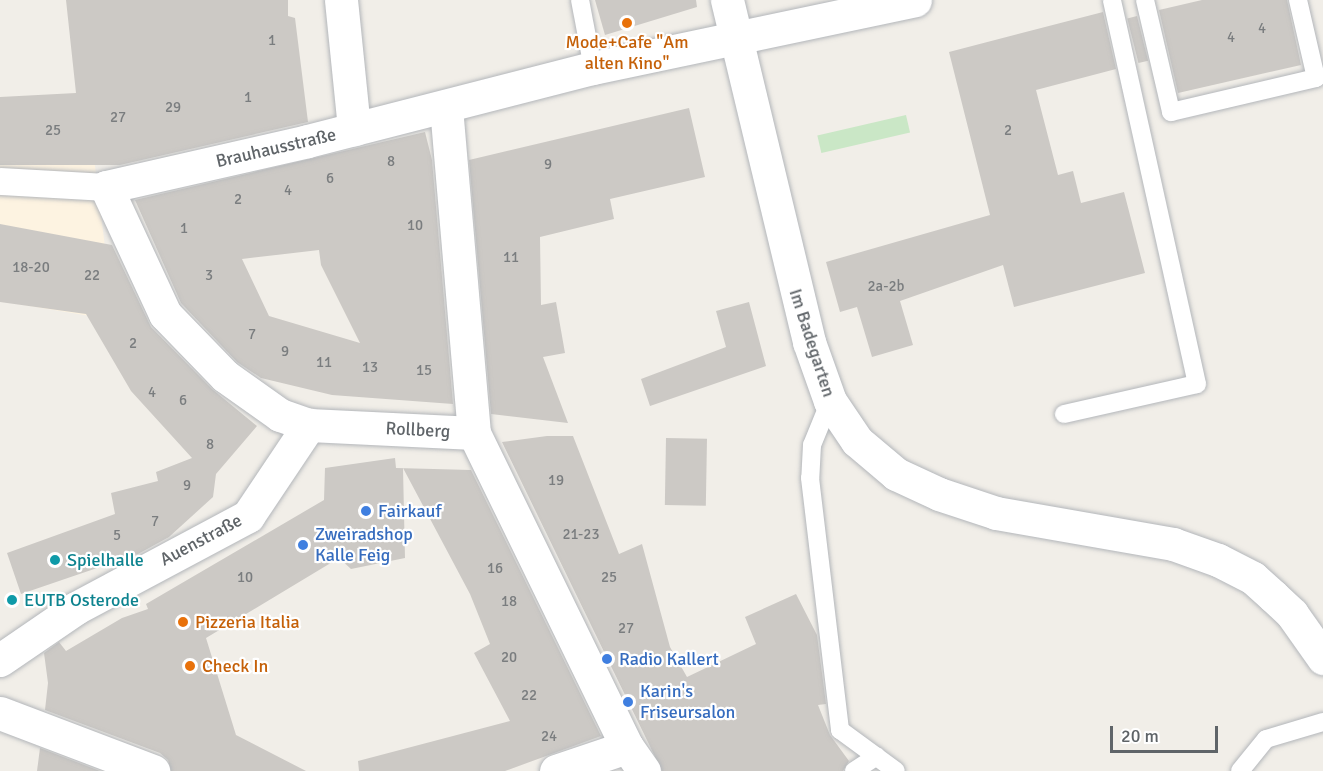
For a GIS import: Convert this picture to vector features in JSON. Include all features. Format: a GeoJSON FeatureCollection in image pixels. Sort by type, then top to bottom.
{"type":"FeatureCollection","features":[{"type":"Feature","properties":{"kind":"street"},"geometry":{"type":"LineString","coordinates":[[341,0],[354,129]]}},
{"type":"Feature","properties":{"kind":"street","name":"Im Badegarten"},"geometry":{"type":"LineString","coordinates":[[727,0],[794,291],[830,401],[856,441],[896,474],[939,494],[996,513],[1173,544],[1253,578],[1292,614],[1323,658]]}},
{"type":"Feature","properties":{"kind":"street","name":"Brauhausstraße"},"geometry":{"type":"LineString","coordinates":[[106,187],[446,107],[593,68],[915,0]]}},
{"type":"Feature","properties":{"kind":"street"},"geometry":{"type":"LineString","coordinates":[[446,107],[474,433]]}},
{"type":"Feature","properties":{"kind":"street"},"geometry":{"type":"LineString","coordinates":[[0,181],[106,187]]}},
{"type":"Feature","properties":{"kind":"street","name":"Rollberg"},"geometry":{"type":"LineString","coordinates":[[106,187],[165,314],[225,376],[280,415],[309,425],[474,433],[636,759]]}},
{"type":"Feature","properties":{"kind":"street","name":"Auenstraße"},"geometry":{"type":"LineString","coordinates":[[0,660],[76,608],[248,516],[309,425]]}},
{"type":"Feature","properties":{"kind":"street"},"geometry":{"type":"LineString","coordinates":[[0,713],[33,723],[153,771]]}},
{"type":"Feature","properties":{"kind":"street"},"geometry":{"type":"LineString","coordinates":[[556,771],[636,759]]}},
{"type":"Feature","properties":{"kind":"lane"},"geometry":{"type":"LineString","coordinates":[[580,0],[593,68]]}},
{"type":"Feature","properties":{"kind":"lane"},"geometry":{"type":"LineString","coordinates":[[1064,414],[1197,384],[1112,0]]}},
{"type":"Feature","properties":{"kind":"lane"},"geometry":{"type":"LineString","coordinates":[[1145,0],[1171,112],[1316,78],[1298,0]]}},
{"type":"Feature","properties":{"kind":"lane"},"geometry":{"type":"LineString","coordinates":[[830,401],[812,445],[810,478],[840,730],[896,771]]}},
{"type":"Feature","properties":{"kind":"lane"},"geometry":{"type":"LineString","coordinates":[[1240,771],[1266,739],[1323,722]]}},
{"type":"Feature","properties":{"kind":"lane"},"geometry":{"type":"LineString","coordinates":[[854,771],[877,756]]}},
{"type":"Feature","properties":{"kind":"shaded area"},"geometry":{"type":"Polygon","coordinates":[[[0,98],[87,101],[114,320],[0,301],[0,98]]]}},
{"type":"Feature","properties":{"kind":"green space"},"geometry":{"type":"Polygon","coordinates":[[[906,115],[910,133],[821,153],[817,135],[906,115]]]}},
{"type":"Feature","properties":{"kind":"building"},"geometry":{"type":"Polygon","coordinates":[[[66,0],[288,0],[288,16],[295,18],[308,122],[120,165],[0,165],[0,97],[76,93],[66,0]]]}},
{"type":"Feature","properties":{"kind":"building"},"geometry":{"type":"Polygon","coordinates":[[[595,0],[696,0],[697,7],[605,35],[595,0]]]}},
{"type":"Feature","properties":{"kind":"building"},"geometry":{"type":"Polygon","coordinates":[[[1202,0],[1287,0],[1301,65],[1178,93],[1159,10],[1202,0]]]}},
{"type":"Feature","properties":{"kind":"building"},"geometry":{"type":"Polygon","coordinates":[[[1103,12],[1116,69],[1036,90],[1058,175],[1073,171],[1081,203],[1124,192],[1145,273],[1014,307],[1003,265],[900,301],[913,345],[872,357],[857,307],[840,312],[826,262],[990,215],[949,52],[1103,12]]]}},
{"type":"Feature","properties":{"kind":"building"},"geometry":{"type":"Polygon","coordinates":[[[1137,16],[1148,61],[1138,63],[1127,18],[1137,16]]]}},
{"type":"Feature","properties":{"kind":"building"},"geometry":{"type":"Polygon","coordinates":[[[689,108],[705,177],[610,199],[614,219],[540,237],[541,305],[556,302],[565,353],[543,357],[568,423],[491,414],[469,160],[689,108]]]}},
{"type":"Feature","properties":{"kind":"building"},"geometry":{"type":"Polygon","coordinates":[[[425,132],[432,160],[453,404],[332,395],[261,378],[237,362],[181,303],[135,200],[425,132]],[[319,250],[242,259],[269,316],[360,343],[321,265],[319,250]]]}},
{"type":"Feature","properties":{"kind":"building"},"geometry":{"type":"Polygon","coordinates":[[[0,224],[112,245],[151,327],[212,389],[257,426],[216,474],[213,497],[169,537],[138,554],[21,594],[7,553],[115,514],[111,493],[158,481],[156,472],[192,458],[131,391],[86,314],[0,302],[0,224]]]}},
{"type":"Feature","properties":{"kind":"building"},"geometry":{"type":"Polygon","coordinates":[[[749,302],[766,366],[650,406],[641,379],[726,347],[716,311],[749,302]]]}},
{"type":"Feature","properties":{"kind":"building"},"geometry":{"type":"Polygon","coordinates":[[[547,436],[573,436],[619,554],[642,544],[670,647],[687,677],[756,644],[745,617],[796,594],[817,635],[826,704],[818,705],[830,735],[849,761],[843,771],[662,771],[502,442],[547,436]]]}},
{"type":"Feature","properties":{"kind":"building"},"geometry":{"type":"Polygon","coordinates":[[[666,438],[707,439],[706,506],[665,505],[666,438]]]}},
{"type":"Feature","properties":{"kind":"building"},"geometry":{"type":"Polygon","coordinates":[[[395,458],[396,468],[403,468],[405,558],[351,569],[339,558],[206,638],[236,735],[306,771],[171,771],[168,760],[160,753],[45,710],[48,683],[44,653],[59,642],[66,651],[122,618],[148,609],[146,604],[324,500],[325,468],[395,458]]]}},
{"type":"Feature","properties":{"kind":"building"},"geometry":{"type":"Polygon","coordinates":[[[403,468],[471,470],[601,736],[505,771],[359,771],[358,761],[510,721],[474,653],[490,644],[470,594],[403,468]]]}},
{"type":"Feature","properties":{"kind":"building"},"geometry":{"type":"Polygon","coordinates":[[[40,748],[100,771],[37,771],[40,748]]]}},
{"type":"Feature","properties":{"kind":"place","name":"Mode+Cafe \"Am alten Kino\""},"geometry":{"type":"Point","coordinates":[627,23]}},
{"type":"Feature","properties":{"kind":"place","name":"Fairkauf"},"geometry":{"type":"Point","coordinates":[366,511]}},
{"type":"Feature","properties":{"kind":"place","name":"Zweiradshop Kalle Feig"},"geometry":{"type":"Point","coordinates":[303,545]}},
{"type":"Feature","properties":{"kind":"place","name":"Spielhalle"},"geometry":{"type":"Point","coordinates":[55,560]}},
{"type":"Feature","properties":{"kind":"place","name":"EUTB Osterode"},"geometry":{"type":"Point","coordinates":[12,600]}},
{"type":"Feature","properties":{"kind":"place","name":"Pizzeria Italia"},"geometry":{"type":"Point","coordinates":[183,622]}},
{"type":"Feature","properties":{"kind":"place","name":"Radio Kallert"},"geometry":{"type":"Point","coordinates":[607,659]}},
{"type":"Feature","properties":{"kind":"place","name":"Check In"},"geometry":{"type":"Point","coordinates":[190,666]}},
{"type":"Feature","properties":{"kind":"place","name":"Karin's Friseursalon"},"geometry":{"type":"Point","coordinates":[628,702]}}]}
